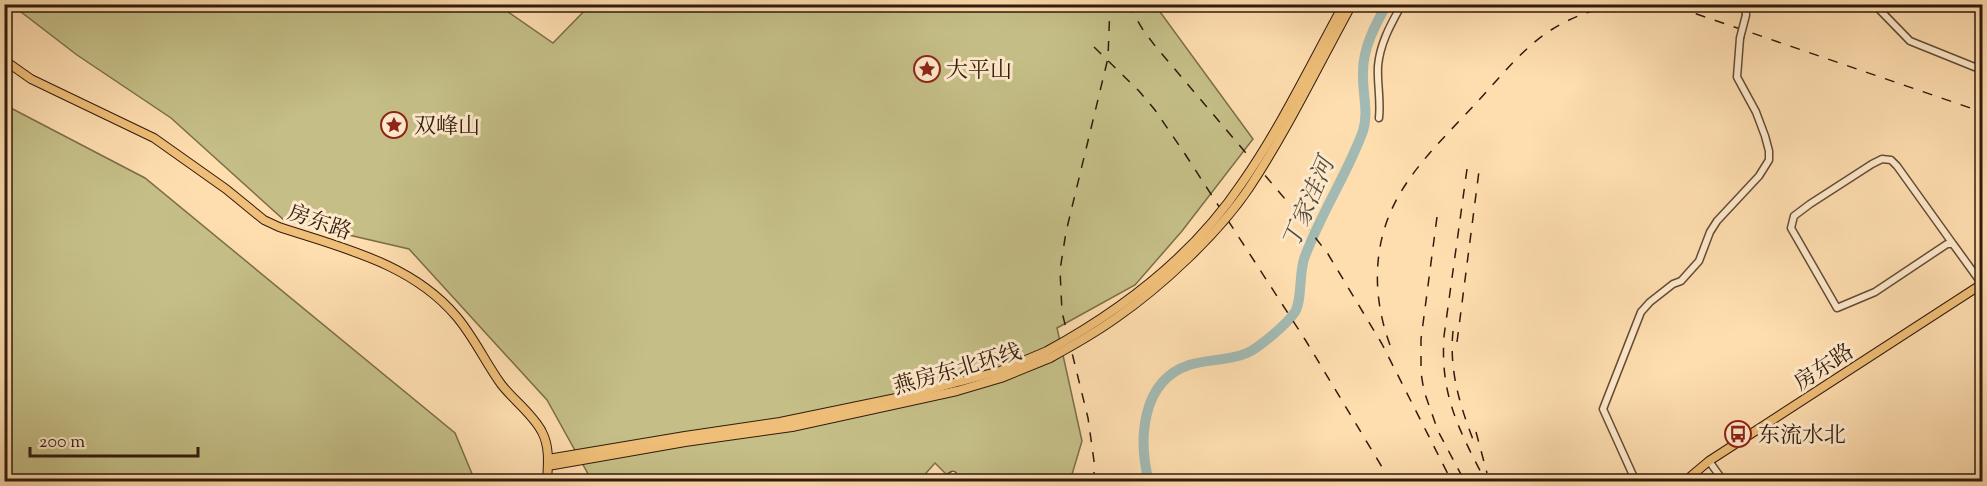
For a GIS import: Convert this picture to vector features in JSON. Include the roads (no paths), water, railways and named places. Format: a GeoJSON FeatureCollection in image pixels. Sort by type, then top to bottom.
{"type":"FeatureCollection","features":[{"type":"Feature","properties":{"kind":"main road","name":"燕房东北环线"},"geometry":{"type":"LineString","coordinates":[[1048,355],[1130,298],[1206,229],[1242,183],[1265,147],[1344,4]]}},
{"type":"Feature","properties":{"kind":"main road","name":"燕房东北环线"},"geometry":{"type":"LineString","coordinates":[[548,463],[675,437],[780,422],[890,399],[1000,371],[1048,355],[1116,319],[1203,244],[1248,189],[1276,144],[1352,4]]}},
{"type":"Feature","properties":{"kind":"main road","name":"房东路"},"geometry":{"type":"LineString","coordinates":[[4,60],[31,80],[154,138],[226,189],[264,220],[387,264],[411,276],[435,294],[455,314],[503,386],[542,432],[548,463],[547,482]]}},
{"type":"Feature","properties":{"kind":"main road","name":"房东路"},"geometry":{"type":"LineString","coordinates":[[1684,482],[1709,461],[1982,284]]}},
{"type":"Feature","properties":{"kind":"street"},"geometry":{"type":"LineString","coordinates":[[1379,118],[1381,103],[1378,65],[1386,33],[1402,4]]}},
{"type":"Feature","properties":{"kind":"street"},"geometry":{"type":"LineString","coordinates":[[1636,482],[1603,409],[1641,312],[1673,284],[1681,281],[1699,261],[1716,221],[1759,176],[1769,160],[1766,136],[1737,77],[1740,38],[1746,15],[1745,4]]}},
{"type":"Feature","properties":{"kind":"street"},"geometry":{"type":"LineString","coordinates":[[1874,4],[1910,41],[1983,70]]}},
{"type":"Feature","properties":{"kind":"street"},"geometry":{"type":"LineString","coordinates":[[1953,244],[1947,244],[1875,292],[1838,308],[1791,228],[1794,216],[1810,204],[1872,164],[1882,159],[1891,160],[1898,166],[1982,284]]}},
{"type":"Feature","properties":{"kind":"street"},"geometry":{"type":"LineString","coordinates":[[1709,461],[1724,482]]}},
{"type":"Feature","properties":{"kind":"street"},"geometry":{"type":"LineString","coordinates":[[941,482],[953,475],[956,482]]}},
{"type":"Feature","properties":{"kind":"waterway","name":"丁家洼河"},"geometry":{"type":"LineString","coordinates":[[1149,482],[1144,431],[1152,398],[1161,384],[1173,373],[1189,365],[1247,353],[1273,335],[1295,312],[1299,301],[1304,259],[1363,131],[1365,124],[1363,79],[1365,54],[1374,28],[1387,4]]}},
{"type":"Feature","properties":{"kind":"railway"},"geometry":{"type":"LineString","coordinates":[[1094,482],[1094,461],[1088,418],[1062,312],[1060,270],[1066,232],[1108,58],[1110,4]]}},
{"type":"Feature","properties":{"kind":"railway"},"geometry":{"type":"LineString","coordinates":[[1128,4],[1156,47],[1291,206],[1328,254],[1382,344],[1452,482]]}},
{"type":"Feature","properties":{"kind":"railway"},"geometry":{"type":"LineString","coordinates":[[1390,345],[1378,295],[1378,261],[1385,227],[1408,180],[1513,62],[1531,45],[1551,30],[1577,16],[1624,4]]}},
{"type":"Feature","properties":{"kind":"railway"},"geometry":{"type":"LineString","coordinates":[[1657,4],[1688,11],[1982,112]]}},
{"type":"Feature","properties":{"kind":"railway"},"geometry":{"type":"LineString","coordinates":[[1094,47],[1155,110],[1306,341],[1391,482]]}},
{"type":"Feature","properties":{"kind":"railway"},"geometry":{"type":"LineString","coordinates":[[1467,169],[1444,336],[1445,377],[1453,412],[1467,446],[1486,482]]}},
{"type":"Feature","properties":{"kind":"railway"},"geometry":{"type":"LineString","coordinates":[[1457,342],[1479,171]]}},
{"type":"Feature","properties":{"kind":"railway"},"geometry":{"type":"LineString","coordinates":[[1437,217],[1421,339],[1421,373],[1424,391],[1438,431],[1465,482]]}},
{"type":"Feature","properties":{"kind":"railway"},"geometry":{"type":"LineString","coordinates":[[1453,331],[1454,374],[1464,415],[1474,442]]}},
{"type":"Feature","properties":{"kind":"railway"},"geometry":{"type":"LineString","coordinates":[[1476,432],[1487,473]]}},
{"type":"Feature","properties":{"kind":"place","name":"大平山"},"geometry":{"type":"Point","coordinates":[927,69]}},
{"type":"Feature","properties":{"kind":"place","name":"双峰山"},"geometry":{"type":"Point","coordinates":[394,125]}},
{"type":"Feature","properties":{"kind":"place","name":"东流水北"},"geometry":{"type":"Point","coordinates":[1738,434]}}]}
